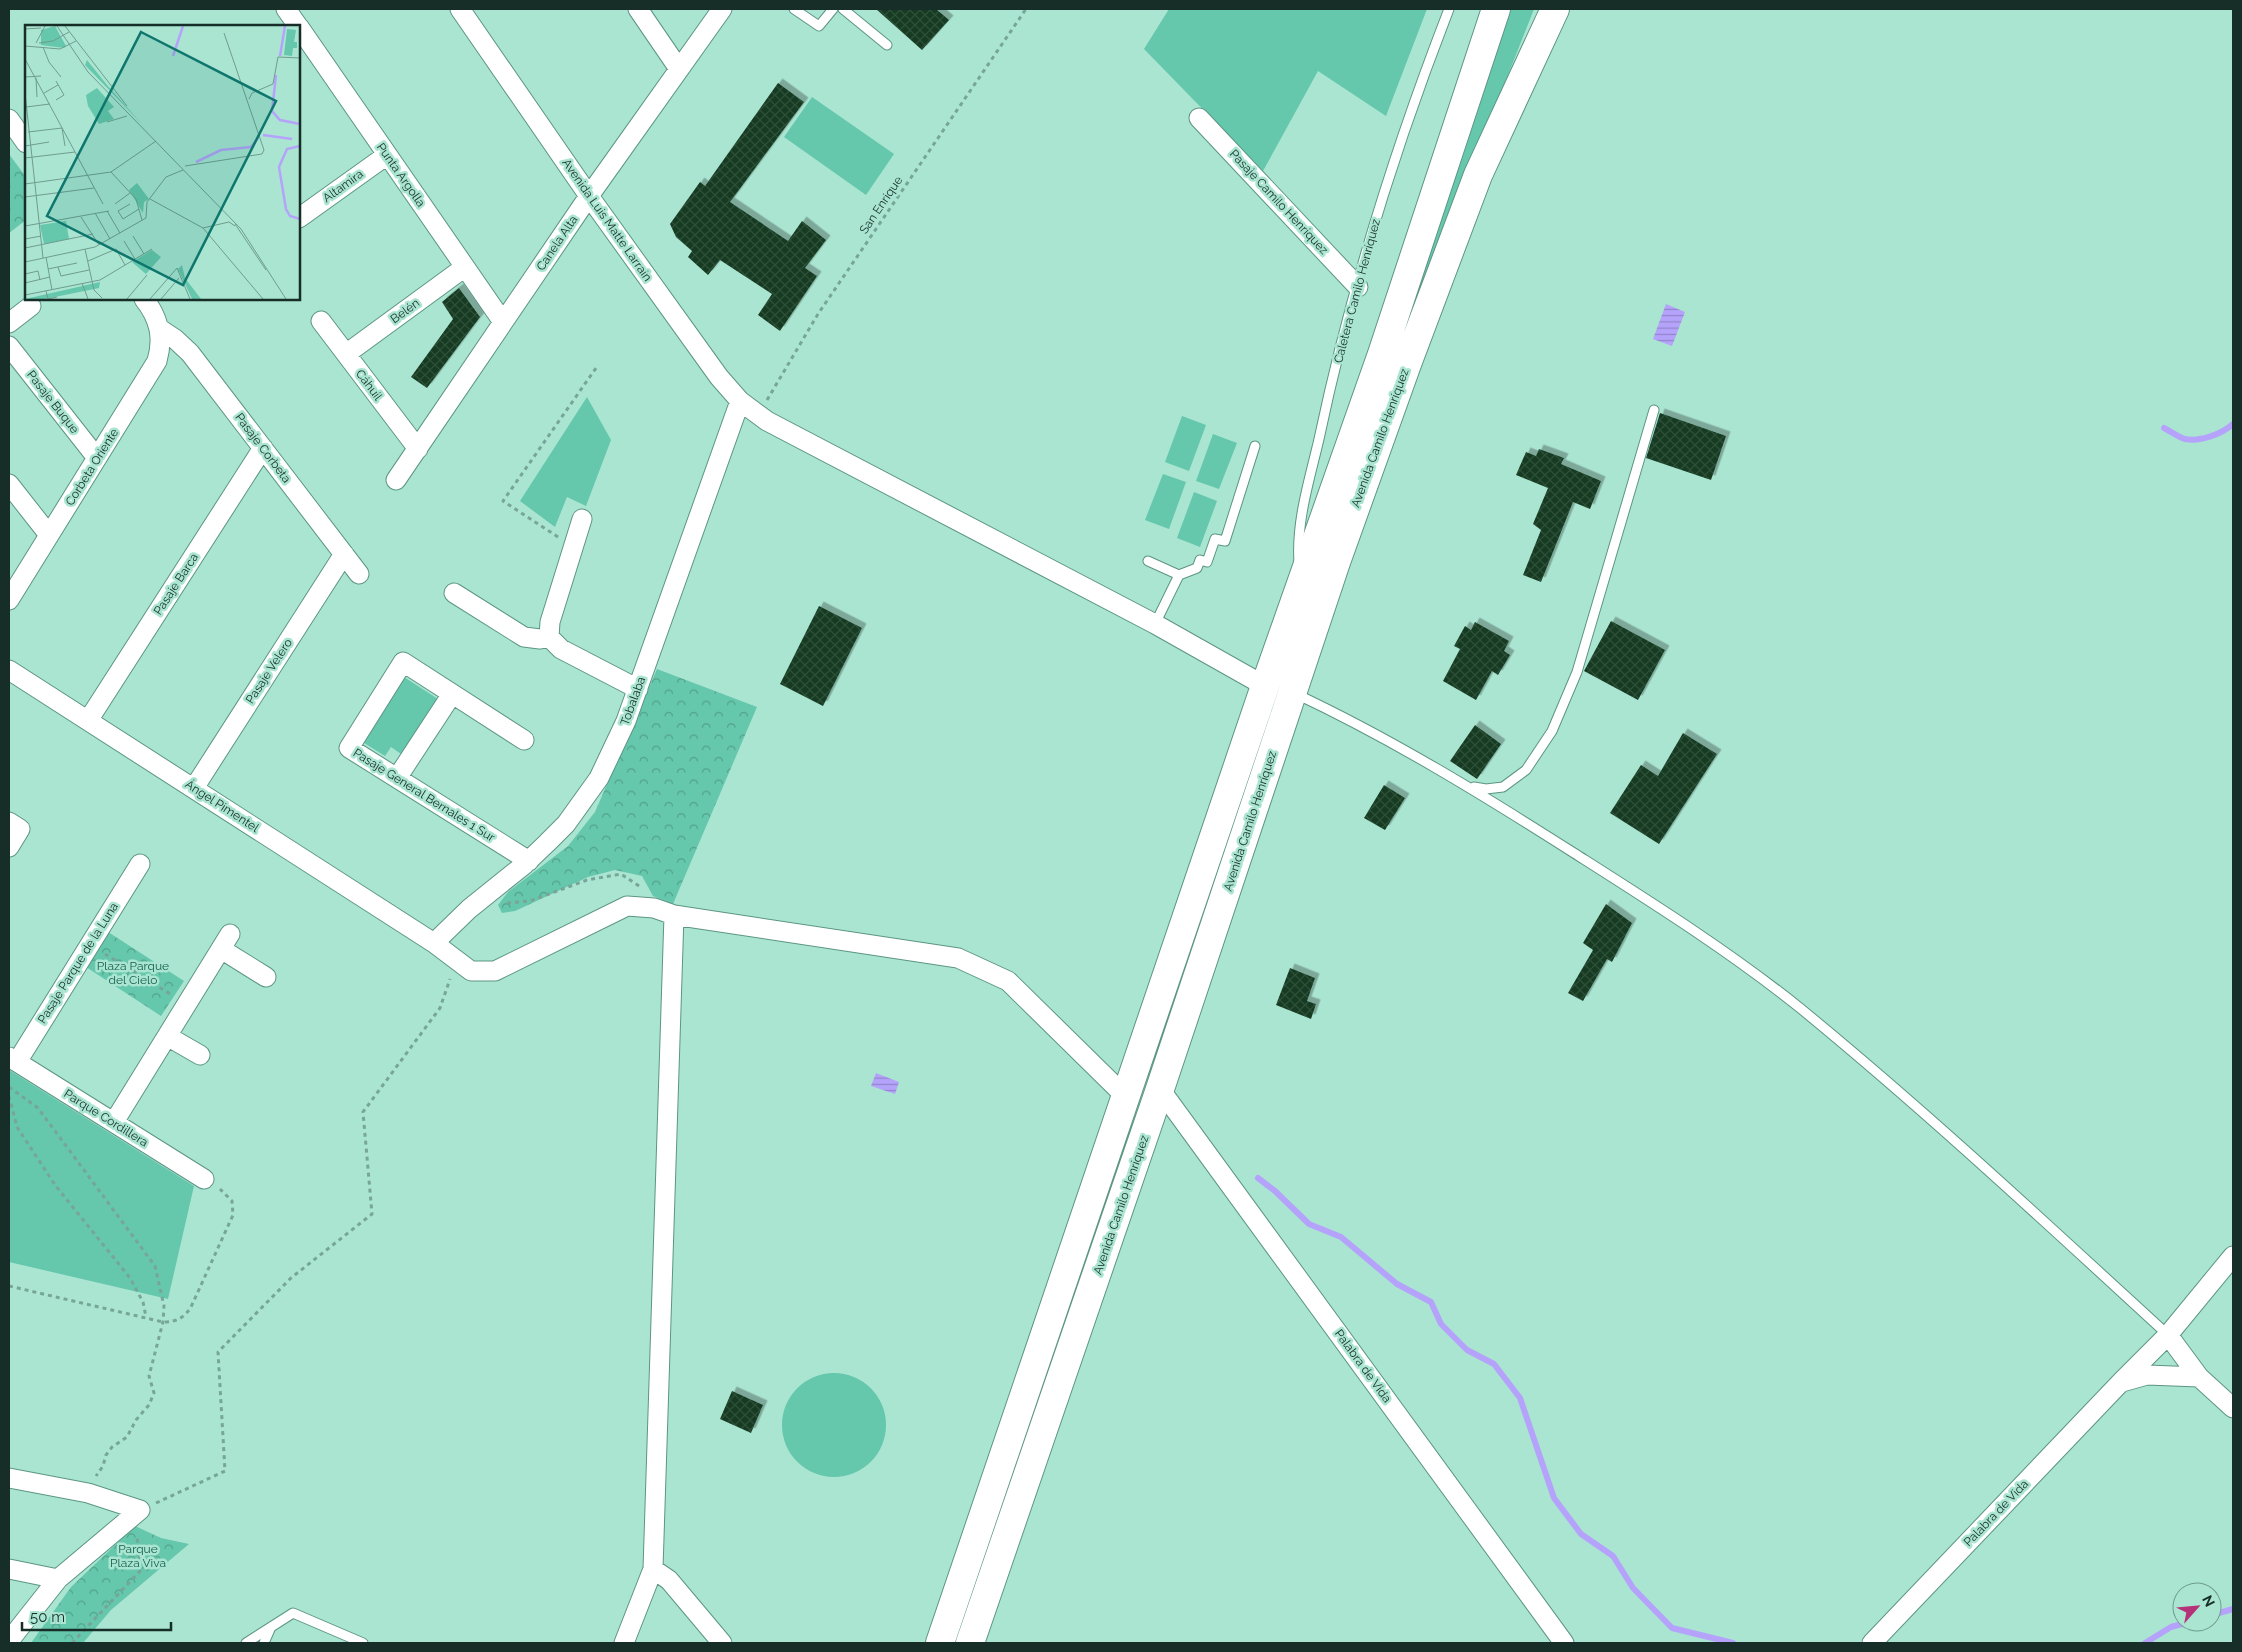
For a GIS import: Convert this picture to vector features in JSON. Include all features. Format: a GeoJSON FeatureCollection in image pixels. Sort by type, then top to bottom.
{"type":"FeatureCollection","features":[{"type":"Feature","properties":{"kind":"main road","name":"Avenida Camilo Henríquez"},"geometry":{"type":"LineString","coordinates":[[940,1643],[1265,686],[1384,345],[1496,9]]}},
{"type":"Feature","properties":{"kind":"main road","name":"Avenida Camilo Henríquez"},"geometry":{"type":"LineString","coordinates":[[970,1643],[1160,1089],[1292,692],[1406,364],[1478,175],[1555,9]]}},
{"type":"Feature","properties":{"kind":"street","name":"Punta Argolla"},"geometry":{"type":"LineString","coordinates":[[286,9],[297,25]]}},
{"type":"Feature","properties":{"kind":"street","name":"Avenida Luis Matte Larraín"},"geometry":{"type":"LineString","coordinates":[[460,9],[719,377],[740,401],[764,419],[1155,624],[1265,686]]}},
{"type":"Feature","properties":{"kind":"street"},"geometry":{"type":"LineString","coordinates":[[638,9],[679,70]]}},
{"type":"Feature","properties":{"kind":"street","name":"Canela Alta"},"geometry":{"type":"LineString","coordinates":[[396,480],[590,196],[722,9]]}},
{"type":"Feature","properties":{"kind":"street","name":"Punta Argolla"},"geometry":{"type":"LineString","coordinates":[[300,29],[504,322]]}},
{"type":"Feature","properties":{"kind":"street","name":"Pasaje Camilo Henríquez"},"geometry":{"type":"LineString","coordinates":[[1199,118],[1358,287]]}},
{"type":"Feature","properties":{"kind":"street"},"geometry":{"type":"LineString","coordinates":[[9,119],[25,142]]}},
{"type":"Feature","properties":{"kind":"street","name":"Altamira"},"geometry":{"type":"LineString","coordinates":[[300,217],[387,155]]}},
{"type":"Feature","properties":{"kind":"street","name":"Belén"},"geometry":{"type":"LineString","coordinates":[[346,354],[465,268]]}},
{"type":"Feature","properties":{"kind":"street"},"geometry":{"type":"LineString","coordinates":[[145,300],[153,312],[160,329]]}},
{"type":"Feature","properties":{"kind":"street"},"geometry":{"type":"LineString","coordinates":[[9,323],[31,306]]}},
{"type":"Feature","properties":{"kind":"street","name":"Cáhuil"},"geometry":{"type":"LineString","coordinates":[[321,321],[418,448]]}},
{"type":"Feature","properties":{"kind":"street","name":"Pasaje Corbeta"},"geometry":{"type":"LineString","coordinates":[[160,329],[175,339],[190,353],[359,574]]}},
{"type":"Feature","properties":{"kind":"street","name":"Corbeta Oriente"},"geometry":{"type":"LineString","coordinates":[[9,600],[157,360],[160,350],[160,329]]}},
{"type":"Feature","properties":{"kind":"street","name":"Pasaje Buque"},"geometry":{"type":"LineString","coordinates":[[9,346],[97,458]]}},
{"type":"Feature","properties":{"kind":"street","name":"Tobalaba"},"geometry":{"type":"LineString","coordinates":[[434,944],[491,890],[528,861],[566,824],[599,778],[616,745],[638,689],[740,401]]}},
{"type":"Feature","properties":{"kind":"street","name":"Pasaje Barca"},"geometry":{"type":"LineString","coordinates":[[88,719],[263,448]]}},
{"type":"Feature","properties":{"kind":"street"},"geometry":{"type":"LineString","coordinates":[[9,484],[50,535]]}},
{"type":"Feature","properties":{"kind":"street"},"geometry":{"type":"LineString","coordinates":[[582,519],[550,622],[549,637],[561,649],[638,689]]}},
{"type":"Feature","properties":{"kind":"street","name":"Pasaje Velero"},"geometry":{"type":"LineString","coordinates":[[194,788],[344,554]]}},
{"type":"Feature","properties":{"kind":"street"},"geometry":{"type":"LineString","coordinates":[[454,593],[524,637],[540,639],[549,637]]}},
{"type":"Feature","properties":{"kind":"street","name":"Pasaje General Bernales 1 Sur"},"geometry":{"type":"LineString","coordinates":[[524,740],[403,662],[349,748],[528,861]]}},
{"type":"Feature","properties":{"kind":"street","name":"Ángel Pimentel"},"geometry":{"type":"LineString","coordinates":[[9,670],[88,719],[434,944],[471,971],[495,972],[627,906],[654,908],[674,915],[958,958],[1008,981],[1125,1096]]}},
{"type":"Feature","properties":{"kind":"street"},"geometry":{"type":"LineString","coordinates":[[397,778],[452,694]]}},
{"type":"Feature","properties":{"kind":"street"},"geometry":{"type":"LineString","coordinates":[[9,847],[14,826]]}},
{"type":"Feature","properties":{"kind":"street","name":"Pasaje Parque de la Luna"},"geometry":{"type":"LineString","coordinates":[[13,1059],[140,864]]}},
{"type":"Feature","properties":{"kind":"street"},"geometry":{"type":"LineString","coordinates":[[624,1643],[653,1569],[674,915]]}},
{"type":"Feature","properties":{"kind":"street"},"geometry":{"type":"LineString","coordinates":[[114,1122],[226,942],[266,977]]}},
{"type":"Feature","properties":{"kind":"street"},"geometry":{"type":"LineString","coordinates":[[167,1036],[200,1055]]}},
{"type":"Feature","properties":{"kind":"street","name":"Parque Cordillera"},"geometry":{"type":"LineString","coordinates":[[13,1059],[204,1179]]}},
{"type":"Feature","properties":{"kind":"street","name":"Palabra de Vida"},"geometry":{"type":"LineString","coordinates":[[1160,1089],[1564,1643]]}},
{"type":"Feature","properties":{"kind":"street","name":"Palabra de Vida"},"geometry":{"type":"LineString","coordinates":[[1872,1643],[2120,1382],[2168,1335],[2233,1256]]}},
{"type":"Feature","properties":{"kind":"street"},"geometry":{"type":"LineString","coordinates":[[2168,1335],[2199,1377],[2233,1408]]}},
{"type":"Feature","properties":{"kind":"street"},"geometry":{"type":"LineString","coordinates":[[2120,1382],[2147,1375],[2199,1377]]}},
{"type":"Feature","properties":{"kind":"street"},"geometry":{"type":"LineString","coordinates":[[9,1478],[88,1494],[140,1510]]}},
{"type":"Feature","properties":{"kind":"street"},"geometry":{"type":"LineString","coordinates":[[9,1641],[16,1618],[58,1579],[140,1510]]}},
{"type":"Feature","properties":{"kind":"street"},"geometry":{"type":"LineString","coordinates":[[9,1569],[58,1579]]}},
{"type":"Feature","properties":{"kind":"street"},"geometry":{"type":"LineString","coordinates":[[653,1569],[669,1580],[722,1643]]}},
{"type":"Feature","properties":{"kind":"lane"},"geometry":{"type":"LineString","coordinates":[[794,9],[819,26],[833,9]]}},
{"type":"Feature","properties":{"kind":"lane"},"geometry":{"type":"LineString","coordinates":[[843,9],[887,45]]}},
{"type":"Feature","properties":{"kind":"lane","name":"Caletera Camilo Henríquez"},"geometry":{"type":"LineString","coordinates":[[1301,582],[1298,552],[1301,519],[1328,396],[1389,177],[1449,9]]}},
{"type":"Feature","properties":{"kind":"lane"},"geometry":{"type":"LineString","coordinates":[[1467,785],[1486,789],[1503,787],[1526,770],[1552,730],[1577,672],[1654,410]]}},
{"type":"Feature","properties":{"kind":"lane"},"geometry":{"type":"LineString","coordinates":[[1155,624],[1179,575],[1197,568],[1200,560],[1207,562],[1215,539],[1224,541],[1255,446]]}},
{"type":"Feature","properties":{"kind":"lane"},"geometry":{"type":"LineString","coordinates":[[1148,561],[1179,575]]}},
{"type":"Feature","properties":{"kind":"lane"},"geometry":{"type":"LineString","coordinates":[[1292,692],[1348,719],[1467,785],[1676,917],[1798,1007],[1967,1150],[2168,1335]]}},
{"type":"Feature","properties":{"kind":"lane"},"geometry":{"type":"LineString","coordinates":[[246,1643],[293,1612],[364,1643]]}},
{"type":"Feature","properties":{"kind":"lane"},"geometry":{"type":"LineString","coordinates":[[264,1643],[271,1627]]}},
{"type":"Feature","properties":{"kind":"path","name":"San Enrique"},"geometry":{"type":"LineString","coordinates":[[764,419],[771,390],[818,314],[1026,9]]}},
{"type":"Feature","properties":{"kind":"path"},"geometry":{"type":"LineString","coordinates":[[573,546],[503,501],[596,368]]}},
{"type":"Feature","properties":{"kind":"path"},"geometry":{"type":"LineString","coordinates":[[491,890],[505,903],[530,900],[587,880],[621,874],[642,887],[654,908]]}},
{"type":"Feature","properties":{"kind":"path"},"geometry":{"type":"LineString","coordinates":[[89,945],[187,1005]]}},
{"type":"Feature","properties":{"kind":"path"},"geometry":{"type":"LineString","coordinates":[[140,1510],[225,1471],[218,1352],[292,1278],[372,1214],[363,1112],[440,1008],[457,961]]}},
{"type":"Feature","properties":{"kind":"path"},"geometry":{"type":"LineString","coordinates":[[9,1087],[38,1108],[155,1266],[164,1306],[163,1322],[149,1376],[154,1393],[149,1405],[136,1420],[127,1437],[106,1454],[97,1475],[90,1481],[88,1494]]}},
{"type":"Feature","properties":{"kind":"path"},"geometry":{"type":"LineString","coordinates":[[9,1096],[17,1127],[54,1185],[130,1278],[143,1302],[146,1317]]}},
{"type":"Feature","properties":{"kind":"path"},"geometry":{"type":"LineString","coordinates":[[9,1286],[163,1322],[176,1321],[187,1313],[232,1215],[233,1208],[228,1195],[204,1179]]}},
{"type":"Feature","properties":{"kind":"path"},"geometry":{"type":"LineString","coordinates":[[72,1643],[141,1570],[136,1535]]}},
{"type":"Feature","properties":{"kind":"green space"},"geometry":{"type":"Polygon","coordinates":[[[1169,9],[1427,9],[1386,116],[1318,71],[1263,171],[1144,49],[1169,9]]]}},
{"type":"Feature","properties":{"kind":"green space"},"geometry":{"type":"Polygon","coordinates":[[[1511,9],[1534,9],[1354,466],[1388,349],[1460,165],[1511,9]]]}},
{"type":"Feature","properties":{"kind":"green space"},"geometry":{"type":"Polygon","coordinates":[[[812,97],[894,154],[866,195],[784,137],[812,97]]]}},
{"type":"Feature","properties":{"kind":"green space"},"geometry":{"type":"Polygon","coordinates":[[[9,154],[25,176],[25,221],[9,233],[9,154]]]}},
{"type":"Feature","properties":{"kind":"green space"},"geometry":{"type":"Polygon","coordinates":[[[587,397],[611,440],[586,506],[567,497],[555,527],[520,501],[587,397]]]}},
{"type":"Feature","properties":{"kind":"green space"},"geometry":{"type":"Polygon","coordinates":[[[1182,416],[1206,425],[1189,471],[1165,462],[1182,416]]]}},
{"type":"Feature","properties":{"kind":"green space"},"geometry":{"type":"Polygon","coordinates":[[[1213,434],[1237,443],[1219,489],[1196,481],[1213,434]]]}},
{"type":"Feature","properties":{"kind":"green space"},"geometry":{"type":"Polygon","coordinates":[[[1163,474],[1186,482],[1169,529],[1145,520],[1163,474]]]}},
{"type":"Feature","properties":{"kind":"green space"},"geometry":{"type":"Polygon","coordinates":[[[1194,492],[1217,501],[1200,547],[1177,538],[1194,492]]]}},
{"type":"Feature","properties":{"kind":"green space"},"geometry":{"type":"Polygon","coordinates":[[[657,669],[757,707],[673,904],[653,896],[642,876],[615,870],[588,877],[515,911],[502,913],[498,905],[508,892],[568,846],[595,812],[657,669]]]}},
{"type":"Feature","properties":{"kind":"green space"},"geometry":{"type":"Polygon","coordinates":[[[404,677],[441,701],[404,756],[391,747],[385,756],[361,741],[404,677]]]}},
{"type":"Feature","properties":{"kind":"green space","name":"Plaza Parque del Cielo"},"geometry":{"type":"Polygon","coordinates":[[[105,930],[184,981],[161,1016],[83,965],[105,930]]]}},
{"type":"Feature","properties":{"kind":"green space"},"geometry":{"type":"Polygon","coordinates":[[[9,1070],[194,1186],[168,1299],[9,1262],[9,1070]]]}},
{"type":"Feature","properties":{"kind":"green space"},"geometry":{"type":"Polygon","coordinates":[[[834,1373],[854,1377],[871,1388],[882,1405],[886,1425],[882,1445],[871,1462],[854,1473],[834,1477],[814,1473],[797,1462],[786,1445],[782,1425],[786,1405],[797,1388],[814,1377],[834,1373]]]}},
{"type":"Feature","properties":{"kind":"green space","name":"Parque Plaza Viva"},"geometry":{"type":"Polygon","coordinates":[[[135,1526],[161,1538],[189,1544],[111,1610],[83,1643],[31,1643],[71,1587],[135,1526]]]}},
{"type":"Feature","properties":{"kind":"shaded area"},"geometry":{"type":"Polygon","coordinates":[[[1666,304],[1685,312],[1672,346],[1653,339],[1666,304]]]}},
{"type":"Feature","properties":{"kind":"shaded area"},"geometry":{"type":"Polygon","coordinates":[[[876,1073],[899,1082],[895,1094],[871,1086],[876,1073]]]}},
{"type":"Feature","properties":{"kind":"building"},"geometry":{"type":"Polygon","coordinates":[[[876,9],[936,9],[949,20],[922,50],[876,9]]]}},
{"type":"Feature","properties":{"kind":"building"},"geometry":{"type":"Polygon","coordinates":[[[778,83],[804,102],[730,202],[788,241],[802,221],[826,240],[805,268],[817,276],[780,331],[758,315],[772,294],[720,260],[708,275],[688,257],[692,251],[676,237],[670,224],[700,182],[705,186],[778,83]]]}},
{"type":"Feature","properties":{"kind":"building"},"geometry":{"type":"Polygon","coordinates":[[[459,288],[480,317],[427,388],[411,377],[453,319],[442,302],[459,288]]]}},
{"type":"Feature","properties":{"kind":"building"},"geometry":{"type":"Polygon","coordinates":[[[1660,413],[1726,436],[1711,480],[1646,458],[1660,413]]]}},
{"type":"Feature","properties":{"kind":"building"},"geometry":{"type":"Polygon","coordinates":[[[1539,449],[1564,458],[1561,464],[1601,481],[1590,509],[1573,502],[1541,582],[1523,575],[1541,530],[1533,524],[1548,488],[1516,475],[1526,452],[1536,456],[1539,449]]]}},
{"type":"Feature","properties":{"kind":"building"},"geometry":{"type":"Polygon","coordinates":[[[819,606],[862,628],[823,706],[780,684],[819,606]]]}},
{"type":"Feature","properties":{"kind":"building"},"geometry":{"type":"Polygon","coordinates":[[[1611,621],[1665,650],[1638,700],[1584,671],[1611,621]]]}},
{"type":"Feature","properties":{"kind":"building"},"geometry":{"type":"Polygon","coordinates":[[[1475,622],[1509,641],[1504,651],[1510,655],[1498,675],[1492,671],[1476,700],[1443,681],[1460,649],[1454,646],[1465,626],[1471,630],[1475,622]]]}},
{"type":"Feature","properties":{"kind":"building"},"geometry":{"type":"Polygon","coordinates":[[[1475,725],[1501,744],[1477,779],[1450,761],[1475,725]]]}},
{"type":"Feature","properties":{"kind":"building"},"geometry":{"type":"Polygon","coordinates":[[[1683,733],[1717,754],[1659,844],[1610,813],[1641,765],[1658,776],[1683,733]]]}},
{"type":"Feature","properties":{"kind":"building"},"geometry":{"type":"Polygon","coordinates":[[[1384,785],[1405,798],[1385,830],[1364,818],[1384,785]]]}},
{"type":"Feature","properties":{"kind":"building"},"geometry":{"type":"Polygon","coordinates":[[[1606,904],[1632,923],[1612,962],[1607,959],[1583,1001],[1568,993],[1593,950],[1583,943],[1606,904]]]}},
{"type":"Feature","properties":{"kind":"building"},"geometry":{"type":"Polygon","coordinates":[[[1290,968],[1315,978],[1307,1001],[1316,1004],[1311,1019],[1276,1005],[1290,968]]]}},
{"type":"Feature","properties":{"kind":"building"},"geometry":{"type":"Polygon","coordinates":[[[732,1391],[763,1405],[751,1433],[720,1419],[732,1391]]]}},
{"type":"Feature","properties":{"kind":"waterway"},"geometry":{"type":"LineString","coordinates":[[2164,428],[2185,439],[2191,440],[2217,434],[2233,424]]}},
{"type":"Feature","properties":{"kind":"waterway"},"geometry":{"type":"LineString","coordinates":[[1258,1178],[1275,1191],[1309,1224],[1341,1237],[1397,1284],[1431,1302],[1441,1324],[1467,1350],[1494,1364],[1520,1398],[1554,1498],[1581,1534],[1613,1556],[1633,1588],[1672,1628],[1733,1643]]}},
{"type":"Feature","properties":{"kind":"waterway"},"geometry":{"type":"LineString","coordinates":[[2222,1612],[2233,1609]]}},
{"type":"Feature","properties":{"kind":"waterway"},"geometry":{"type":"LineString","coordinates":[[2145,1643],[2172,1627]]}}]}
